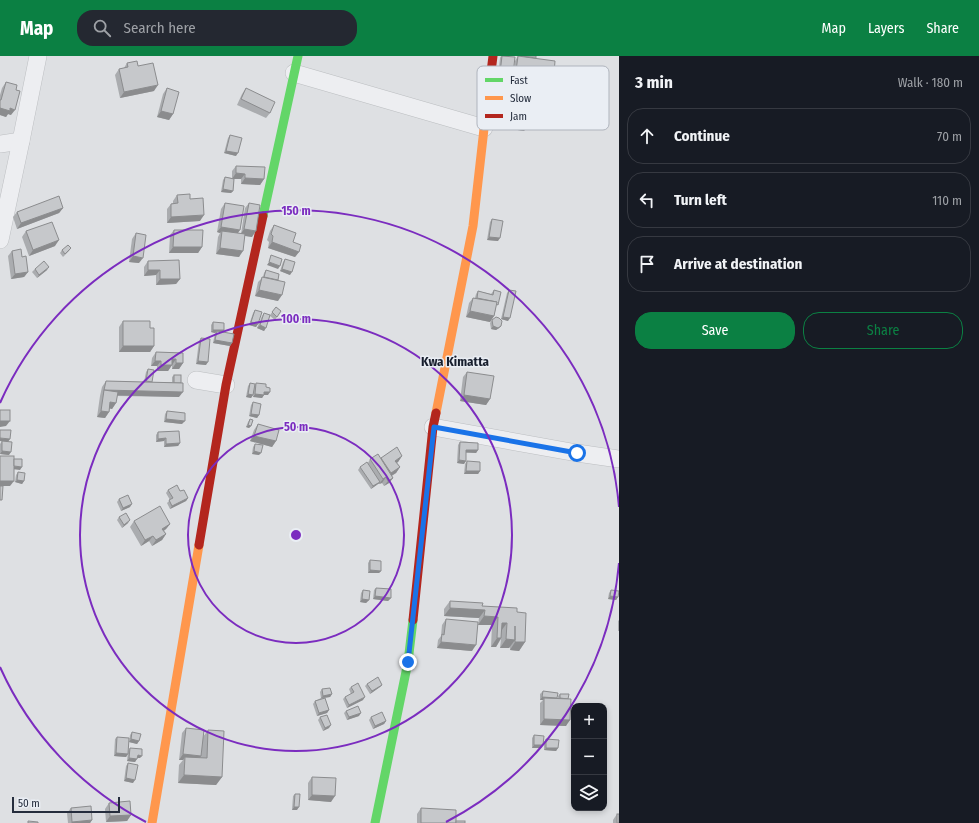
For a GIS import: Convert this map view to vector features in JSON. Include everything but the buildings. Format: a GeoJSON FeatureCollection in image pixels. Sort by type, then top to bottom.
{"type":"FeatureCollection","features":[{"type":"Feature","properties":{"kind":"street"},"geometry":{"type":"LineString","coordinates":[[0,240],[38,56]]}},
{"type":"Feature","properties":{"kind":"street"},"geometry":{"type":"LineString","coordinates":[[152,823],[226,385],[298,56]]}},
{"type":"Feature","properties":{"kind":"street"},"geometry":{"type":"LineString","coordinates":[[491,66],[492,56]]}},
{"type":"Feature","properties":{"kind":"street"},"geometry":{"type":"LineString","coordinates":[[294,73],[477,126]]}},
{"type":"Feature","properties":{"kind":"street"},"geometry":{"type":"LineString","coordinates":[[375,823],[408,662],[434,427],[473,226],[484,130]]}},
{"type":"Feature","properties":{"kind":"street"},"geometry":{"type":"LineString","coordinates":[[0,144],[21,141]]}},
{"type":"Feature","properties":{"kind":"street"},"geometry":{"type":"LineString","coordinates":[[196,380],[226,385]]}},
{"type":"Feature","properties":{"kind":"street"},"geometry":{"type":"LineString","coordinates":[[434,427],[577,453],[619,459]]}},
{"type":"Feature","properties":{"kind":"traffic: fast"},"geometry":{"type":"LineString","coordinates":[[263,216],[298,56]]}},
{"type":"Feature","properties":{"kind":"traffic: fast"},"geometry":{"type":"LineString","coordinates":[[375,823],[408,662],[413,620]]}},
{"type":"Feature","properties":{"kind":"traffic: slow"},"geometry":{"type":"LineString","coordinates":[[436,413],[473,226],[484,130]]}},
{"type":"Feature","properties":{"kind":"traffic: slow"},"geometry":{"type":"LineString","coordinates":[[152,823],[199,545]]}},
{"type":"Feature","properties":{"kind":"traffic: jam"},"geometry":{"type":"LineString","coordinates":[[492,66],[493,56]]}},
{"type":"Feature","properties":{"kind":"traffic: jam"},"geometry":{"type":"LineString","coordinates":[[199,545],[226,385],[263,216]]}},
{"type":"Feature","properties":{"kind":"traffic: jam"},"geometry":{"type":"LineString","coordinates":[[413,620],[433,427],[436,413]]}},
{"type":"Feature","properties":{"kind":"district","name":"Kwa Kimatta"},"geometry":{"type":"Point","coordinates":[455,361]}},
{"type":"Feature","properties":{"kind":"route"},"geometry":{"type":"LineString","coordinates":[[408,662],[434,427],[577,453]]}}]}
